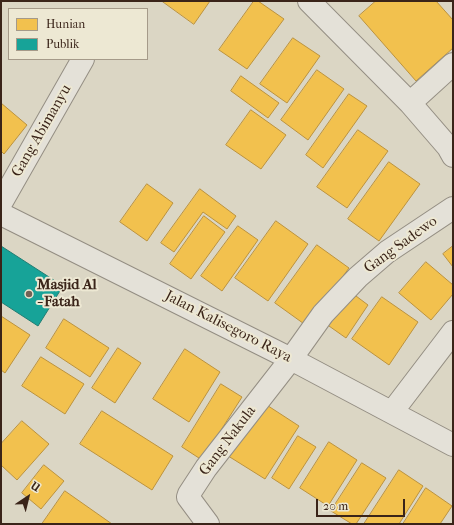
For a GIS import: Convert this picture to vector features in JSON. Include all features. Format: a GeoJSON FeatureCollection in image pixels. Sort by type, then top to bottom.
{"type":"FeatureCollection","features":[{"type":"Feature","properties":{"kind":"street"},"geometry":{"type":"LineString","coordinates":[[309,1],[410,103],[448,147],[453,156]]}},
{"type":"Feature","properties":{"kind":"street","name":"Gang Abimanyu"},"geometry":{"type":"LineString","coordinates":[[1,203],[82,60]]}},
{"type":"Feature","properties":{"kind":"street"},"geometry":{"type":"LineString","coordinates":[[410,103],[453,64]]}},
{"type":"Feature","properties":{"kind":"street","name":"Gang Sadewo"},"geometry":{"type":"LineString","coordinates":[[291,359],[323,314],[358,277],[387,252],[453,208]]}},
{"type":"Feature","properties":{"kind":"street","name":"Jalan Kalisegoro Raya"},"geometry":{"type":"LineString","coordinates":[[1,214],[291,359],[453,445]]}},
{"type":"Feature","properties":{"kind":"street"},"geometry":{"type":"LineString","coordinates":[[392,412],[453,332]]}},
{"type":"Feature","properties":{"kind":"street","name":"Gang Nakula"},"geometry":{"type":"LineString","coordinates":[[208,524],[188,497],[189,494],[206,468],[291,359]]}},
{"type":"Feature","properties":{"kind":"building: Hunian"},"geometry":{"type":"Polygon","coordinates":[[[162,1],[210,1],[194,24],[162,1]]]}},
{"type":"Feature","properties":{"kind":"building: Hunian"},"geometry":{"type":"Polygon","coordinates":[[[254,1],[258,1],[284,19],[247,69],[219,50],[254,1]]]}},
{"type":"Feature","properties":{"kind":"building: Hunian"},"geometry":{"type":"Polygon","coordinates":[[[376,1],[436,1],[453,20],[453,48],[416,81],[359,16],[376,1]]]}},
{"type":"Feature","properties":{"kind":"building: Hunian"},"geometry":{"type":"Polygon","coordinates":[[[293,38],[320,56],[287,103],[260,84],[293,38]]]}},
{"type":"Feature","properties":{"kind":"building: Hunian"},"geometry":{"type":"Polygon","coordinates":[[[317,70],[344,89],[308,140],[281,120],[317,70]]]}},
{"type":"Feature","properties":{"kind":"building: Hunian"},"geometry":{"type":"Polygon","coordinates":[[[241,76],[279,103],[268,118],[231,91],[241,76]]]}},
{"type":"Feature","properties":{"kind":"building: Hunian"},"geometry":{"type":"Polygon","coordinates":[[[349,94],[367,106],[323,168],[306,155],[349,94]]]}},
{"type":"Feature","properties":{"kind":"building: Hunian"},"geometry":{"type":"Polygon","coordinates":[[[1,103],[27,125],[4,154],[1,151],[1,103]]]}},
{"type":"Feature","properties":{"kind":"building: Hunian"},"geometry":{"type":"Polygon","coordinates":[[[251,110],[286,135],[261,169],[226,145],[251,110]]]}},
{"type":"Feature","properties":{"kind":"building: Hunian"},"geometry":{"type":"Polygon","coordinates":[[[358,130],[388,151],[347,208],[317,187],[358,130]]]}},
{"type":"Feature","properties":{"kind":"building: Hunian"},"geometry":{"type":"Polygon","coordinates":[[[389,162],[420,184],[379,241],[348,219],[389,162]]]}},
{"type":"Feature","properties":{"kind":"building: Hunian"},"geometry":{"type":"Polygon","coordinates":[[[147,184],[173,203],[147,241],[120,222],[147,184]]]}},
{"type":"Feature","properties":{"kind":"building: Hunian"},"geometry":{"type":"Polygon","coordinates":[[[200,189],[236,216],[227,229],[203,212],[174,252],[161,243],[200,189]]]}},
{"type":"Feature","properties":{"kind":"building: Hunian"},"geometry":{"type":"Polygon","coordinates":[[[204,216],[225,232],[191,279],[170,264],[204,216]]]}},
{"type":"Feature","properties":{"kind":"building: Hunian"},"geometry":{"type":"Polygon","coordinates":[[[276,221],[308,244],[268,301],[235,278],[276,221]]]}},
{"type":"Feature","properties":{"kind":"building: Hunian"},"geometry":{"type":"Polygon","coordinates":[[[238,226],[258,240],[222,291],[201,276],[238,226]]]}},
{"type":"Feature","properties":{"kind":"building: Hunian"},"geometry":{"type":"Polygon","coordinates":[[[317,245],[349,268],[307,326],[275,303],[317,245]]]}},
{"type":"Feature","properties":{"kind":"building: Hunian"},"geometry":{"type":"Polygon","coordinates":[[[453,246],[453,267],[443,254],[453,246]]]}},
{"type":"Feature","properties":{"kind":"building: Hunian"},"geometry":{"type":"Polygon","coordinates":[[[426,262],[453,285],[453,294],[431,320],[399,293],[426,262]]]}},
{"type":"Feature","properties":{"kind":"building: Hunian"},"geometry":{"type":"Polygon","coordinates":[[[352,293],[368,305],[346,338],[329,326],[352,293]]]}},
{"type":"Feature","properties":{"kind":"building: Hunian"},"geometry":{"type":"Polygon","coordinates":[[[382,297],[418,322],[389,365],[352,339],[382,297]]]}},
{"type":"Feature","properties":{"kind":"building: Hunian"},"geometry":{"type":"Polygon","coordinates":[[[1,316],[30,335],[5,373],[1,370],[1,316]]]}},
{"type":"Feature","properties":{"kind":"building: Hunian"},"geometry":{"type":"Polygon","coordinates":[[[64,319],[109,348],[90,377],[46,348],[64,319]]]}},
{"type":"Feature","properties":{"kind":"building: Hunian"},"geometry":{"type":"Polygon","coordinates":[[[118,348],[141,363],[115,403],[92,388],[118,348]]]}},
{"type":"Feature","properties":{"kind":"building: Hunian"},"geometry":{"type":"Polygon","coordinates":[[[185,349],[220,372],[189,422],[153,399],[185,349]]]}},
{"type":"Feature","properties":{"kind":"building: Hunian"},"geometry":{"type":"Polygon","coordinates":[[[41,357],[84,384],[65,414],[22,386],[41,357]]]}},
{"type":"Feature","properties":{"kind":"building: Hunian"},"geometry":{"type":"Polygon","coordinates":[[[221,384],[242,397],[202,460],[182,447],[221,384]]]}},
{"type":"Feature","properties":{"kind":"building: Hunian"},"geometry":{"type":"Polygon","coordinates":[[[259,400],[299,426],[265,479],[225,454],[259,400]]]}},
{"type":"Feature","properties":{"kind":"building: Hunian"},"geometry":{"type":"Polygon","coordinates":[[[102,411],[173,456],[152,490],[80,444],[102,411]]]}},
{"type":"Feature","properties":{"kind":"building: Hunian"},"geometry":{"type":"Polygon","coordinates":[[[22,421],[49,444],[17,480],[1,465],[1,444],[22,421]]]}},
{"type":"Feature","properties":{"kind":"building: Hunian"},"geometry":{"type":"Polygon","coordinates":[[[298,436],[316,447],[289,489],[272,478],[298,436]]]}},
{"type":"Feature","properties":{"kind":"building: Hunian"},"geometry":{"type":"Polygon","coordinates":[[[329,442],[357,460],[328,506],[300,488],[329,442]]]}},
{"type":"Feature","properties":{"kind":"building: Hunian"},"geometry":{"type":"Polygon","coordinates":[[[362,463],[386,478],[356,524],[352,524],[331,511],[362,463]]]}},
{"type":"Feature","properties":{"kind":"building: Hunian"},"geometry":{"type":"Polygon","coordinates":[[[44,465],[64,481],[41,509],[22,493],[44,465]]]}},
{"type":"Feature","properties":{"kind":"building: Hunian"},"geometry":{"type":"Polygon","coordinates":[[[399,470],[423,486],[399,524],[364,524],[399,470]]]}},
{"type":"Feature","properties":{"kind":"building: Hunian"},"geometry":{"type":"Polygon","coordinates":[[[426,488],[452,506],[440,524],[403,524],[426,488]]]}},
{"type":"Feature","properties":{"kind":"building: Hunian"},"geometry":{"type":"Polygon","coordinates":[[[65,491],[112,524],[42,524],[65,491]]]}},
{"type":"Feature","properties":{"kind":"building: Publik","name":"Masjid Al - Fatah"},"geometry":{"type":"Polygon","coordinates":[[[1,246],[63,286],[38,326],[1,302],[1,246]]]}},
{"type":"Feature","properties":{"kind":"place","name":"Masjid Al - Fatah"},"geometry":{"type":"Point","coordinates":[29,294]}}]}
